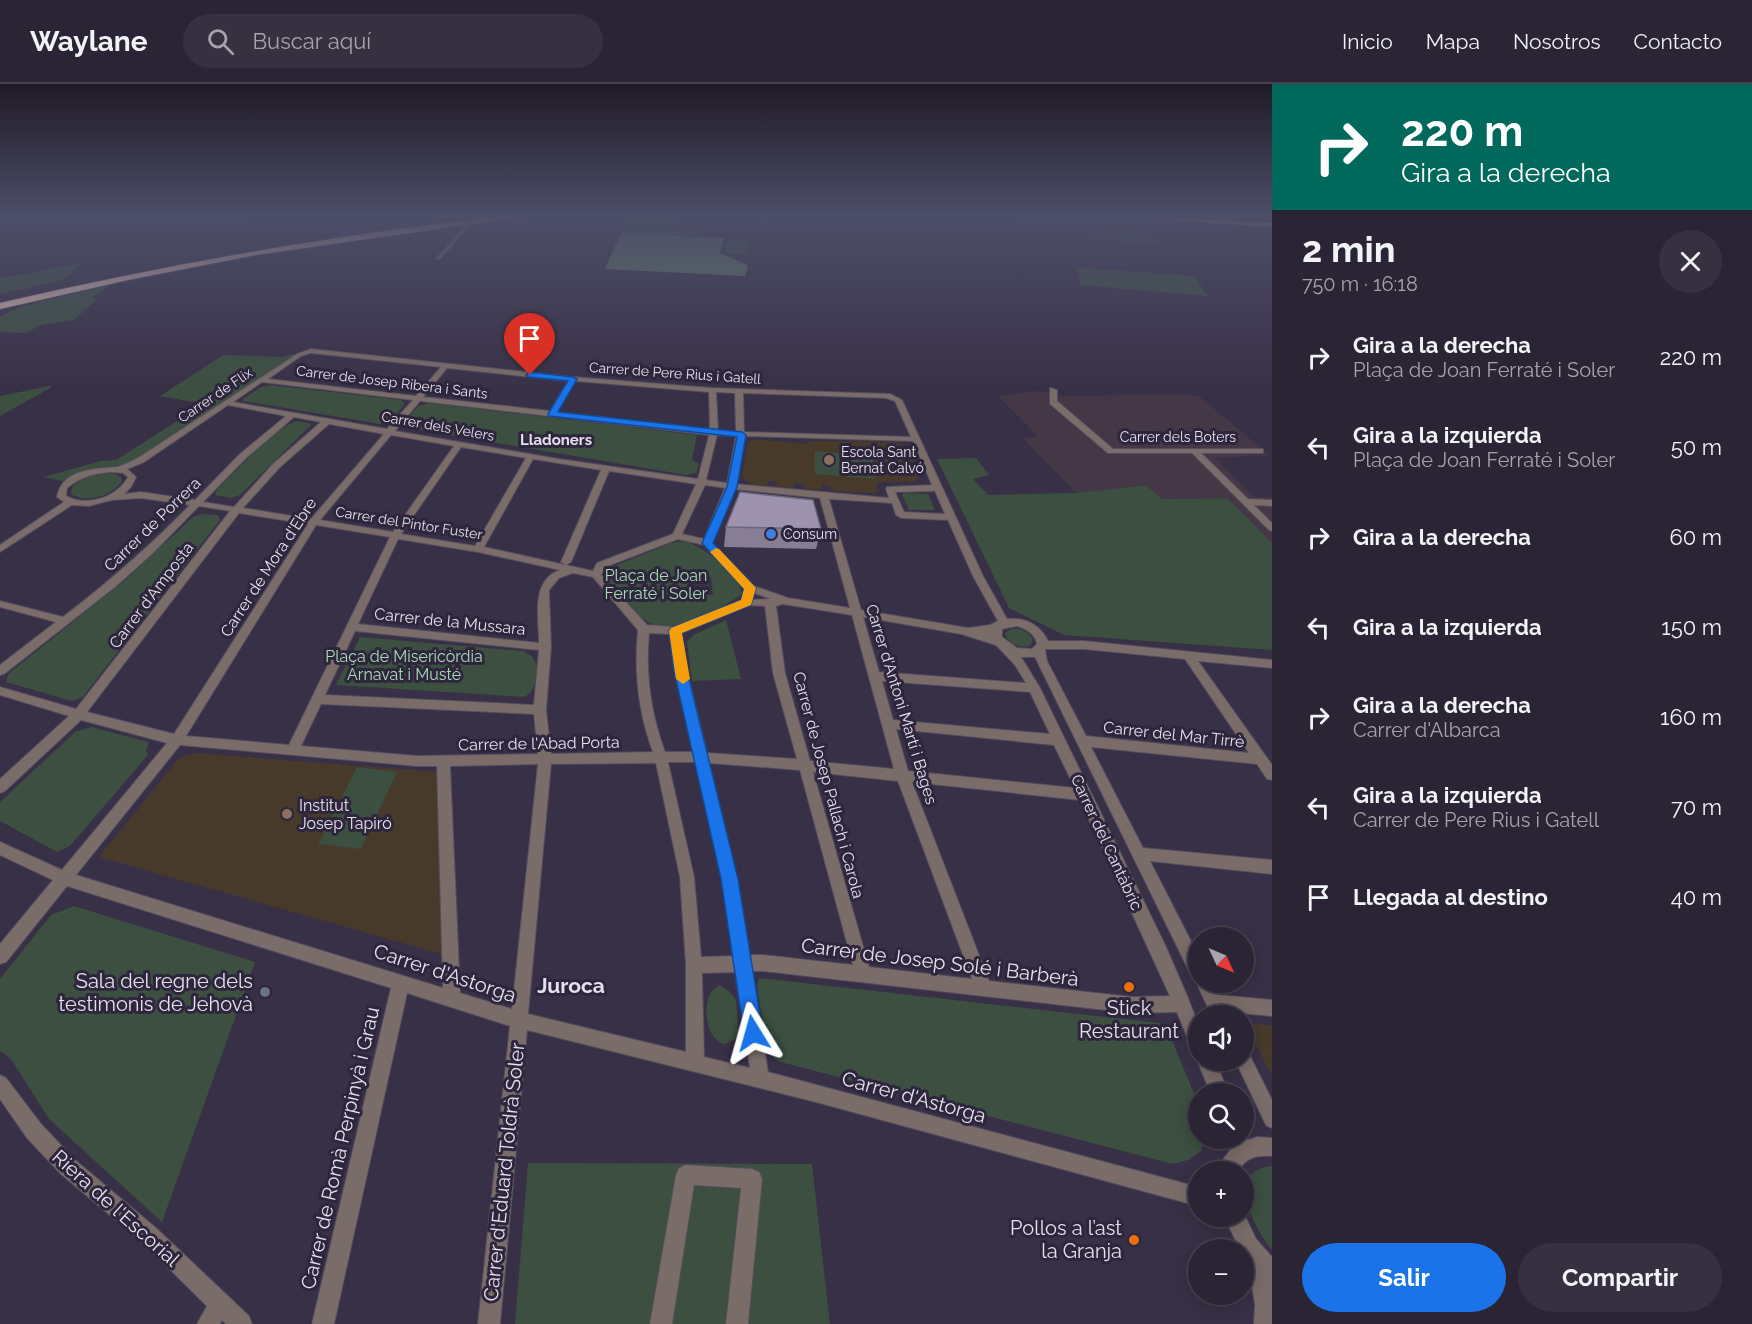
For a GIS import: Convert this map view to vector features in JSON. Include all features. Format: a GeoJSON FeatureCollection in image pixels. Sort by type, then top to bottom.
{"type":"FeatureCollection","features":[{"type":"Feature","properties":{"kind":"highway"},"geometry":{"type":"LineString","coordinates":[[0,305],[123,275]]}},
{"type":"Feature","properties":{"kind":"highway"},"geometry":{"type":"LineString","coordinates":[[0,305],[138,275]]}},
{"type":"Feature","properties":{"kind":"street","name":"Carrer de Pere Rius i Gatell"},"geometry":{"type":"LineString","coordinates":[[305,352],[573,379],[712,390],[887,396],[899,403],[914,439]]}},
{"type":"Feature","properties":{"kind":"street","name":"Carrer de Flix"},"geometry":{"type":"LineString","coordinates":[[70,502],[64,500],[61,494],[63,487],[71,481],[98,470],[119,469],[141,460],[305,352]]}},
{"type":"Feature","properties":{"kind":"street","name":"Carrer de Mora d'Ebre"},"geometry":{"type":"LineString","coordinates":[[0,956],[177,740],[313,523],[445,366]]}},
{"type":"Feature","properties":{"kind":"street"},"geometry":{"type":"LineString","coordinates":[[552,414],[573,379]]}},
{"type":"Feature","properties":{"kind":"street","name":"Carrer de Josep Ribera i Sants"},"geometry":{"type":"LineString","coordinates":[[261,380],[713,433],[914,439]]}},
{"type":"Feature","properties":{"kind":"street"},"geometry":{"type":"LineString","coordinates":[[677,536],[696,501],[713,433],[715,407],[712,390]]}},
{"type":"Feature","properties":{"kind":"street","name":"Carrer dels Boters"},"geometry":{"type":"LineString","coordinates":[[1053,390],[1053,402],[1111,451],[1260,451]]}},
{"type":"Feature","properties":{"kind":"street"},"geometry":{"type":"LineString","coordinates":[[707,543],[732,487],[742,435],[739,391]]}},
{"type":"Feature","properties":{"kind":"street","name":"Carrer dels Velers"},"geometry":{"type":"LineString","coordinates":[[227,403],[459,444],[701,483],[894,501],[901,514],[950,517]]}},
{"type":"Feature","properties":{"kind":"street","name":"Carrer de Porrera"},"geometry":{"type":"LineString","coordinates":[[0,671],[150,551],[243,456],[292,415]]}},
{"type":"Feature","properties":{"kind":"street","name":"Carrer d'Amposta"},"geometry":{"type":"LineString","coordinates":[[0,787],[79,714],[129,652],[236,510],[277,465],[327,421]]}},
{"type":"Feature","properties":{"kind":"street"},"geometry":{"type":"LineString","coordinates":[[914,439],[1001,625]]}},
{"type":"Feature","properties":{"kind":"street"},"geometry":{"type":"LineString","coordinates":[[293,750],[395,536],[459,444]]}},
{"type":"Feature","properties":{"kind":"street"},"geometry":{"type":"LineString","coordinates":[[1194,451],[1272,528]]}},
{"type":"Feature","properties":{"kind":"street"},"geometry":{"type":"LineString","coordinates":[[478,549],[531,456]]}},
{"type":"Feature","properties":{"kind":"street","name":"Carrer de Flix"},"geometry":{"type":"LineString","coordinates":[[130,474],[141,460]]}},
{"type":"Feature","properties":{"kind":"street"},"geometry":{"type":"LineString","coordinates":[[569,566],[606,468]]}},
{"type":"Feature","properties":{"kind":"street"},"geometry":{"type":"LineString","coordinates":[[108,498],[128,486],[131,480],[130,474],[119,469]]}},
{"type":"Feature","properties":{"kind":"street","name":"Carrer del Pintor Fuster"},"geometry":{"type":"LineString","coordinates":[[128,486],[159,497]]}},
{"type":"Feature","properties":{"kind":"street"},"geometry":{"type":"LineString","coordinates":[[894,501],[890,489],[937,488]]}},
{"type":"Feature","properties":{"kind":"street","name":"Carrer del Pintor Fuster"},"geometry":{"type":"LineString","coordinates":[[70,502],[91,502],[141,495],[159,497],[598,570]]}},
{"type":"Feature","properties":{"kind":"street","name":"Carrer d'Antoni Martí i Bages"},"geometry":{"type":"LineString","coordinates":[[825,496],[902,774],[983,987]]}},
{"type":"Feature","properties":{"kind":"street"},"geometry":{"type":"LineString","coordinates":[[0,549],[70,502]]}},
{"type":"Feature","properties":{"kind":"street"},"geometry":{"type":"LineString","coordinates":[[1246,502],[1272,503]]}},
{"type":"Feature","properties":{"kind":"street"},"geometry":{"type":"LineString","coordinates":[[695,1062],[694,965],[687,877],[661,758],[653,736],[644,695],[641,659],[644,629],[598,570],[677,536],[707,543],[750,588],[786,601],[962,630],[1024,654],[1041,644],[1084,645],[1272,664]]}},
{"type":"Feature","properties":{"kind":"street","name":"Carrer d'Eduard Toldrà Soler"},"geometry":{"type":"LineString","coordinates":[[489,1324],[545,760],[540,710],[545,647],[544,590],[547,581],[569,566]]}},
{"type":"Feature","properties":{"kind":"street"},"geometry":{"type":"LineString","coordinates":[[747,602],[750,588]]}},
{"type":"Feature","properties":{"kind":"street"},"geometry":{"type":"LineString","coordinates":[[644,629],[675,631],[747,602],[770,604],[786,601]]}},
{"type":"Feature","properties":{"kind":"street"},"geometry":{"type":"LineString","coordinates":[[0,604],[64,621]]}},
{"type":"Feature","properties":{"kind":"street","name":"Carrer de Josep Pallach i Carola"},"geometry":{"type":"LineString","coordinates":[[770,604],[779,673],[863,974]]}},
{"type":"Feature","properties":{"kind":"street"},"geometry":{"type":"LineString","coordinates":[[1001,625],[995,635],[1001,644]]}},
{"type":"Feature","properties":{"kind":"street"},"geometry":{"type":"LineString","coordinates":[[962,630],[1001,625],[1026,625],[1041,644]]}},
{"type":"Feature","properties":{"kind":"street","name":"Carrer de la Mussara"},"geometry":{"type":"LineString","coordinates":[[352,627],[545,647]]}},
{"type":"Feature","properties":{"kind":"street"},"geometry":{"type":"LineString","coordinates":[[675,631],[681,671],[729,879],[760,1079]]}},
{"type":"Feature","properties":{"kind":"street","name":"Carrer del Cantàbric"},"geometry":{"type":"LineString","coordinates":[[1001,644],[1019,662],[1034,688],[1188,1019]]}},
{"type":"Feature","properties":{"kind":"street","name":"Carrer del Cantàbric"},"geometry":{"type":"LineString","coordinates":[[1041,644],[1041,661],[1188,951]]}},
{"type":"Feature","properties":{"kind":"street"},"geometry":{"type":"LineString","coordinates":[[1189,656],[1272,775]]}},
{"type":"Feature","properties":{"kind":"street"},"geometry":{"type":"LineString","coordinates":[[875,676],[1034,688]]}},
{"type":"Feature","properties":{"kind":"street","name":"Carrer de l'Abad Porta"},"geometry":{"type":"LineString","coordinates":[[0,691],[177,740],[443,761],[701,758],[902,774],[1085,795]]}},
{"type":"Feature","properties":{"kind":"street"},"geometry":{"type":"LineString","coordinates":[[318,699],[540,710]]}},
{"type":"Feature","properties":{"kind":"street"},"geometry":{"type":"LineString","coordinates":[[889,724],[1059,740]]}},
{"type":"Feature","properties":{"kind":"street","name":"Carrer del Mar Tirrè"},"geometry":{"type":"LineString","coordinates":[[1082,741],[1262,759]]}},
{"type":"Feature","properties":{"kind":"street"},"geometry":{"type":"LineString","coordinates":[[443,761],[452,998]]}},
{"type":"Feature","properties":{"kind":"street","name":"Carrer d'Astorga"},"geometry":{"type":"LineString","coordinates":[[0,848],[64,878],[519,1020],[695,1062],[1188,1194]]}},
{"type":"Feature","properties":{"kind":"street"},"geometry":{"type":"LineString","coordinates":[[1139,854],[1272,867]]}},
{"type":"Feature","properties":{"kind":"street","name":"Carrer de Josep Solé i Barberà"},"geometry":{"type":"LineString","coordinates":[[694,965],[764,963],[1132,1005],[1182,1004]]}},
{"type":"Feature","properties":{"kind":"street","name":"Carrer de Romà Perpinyà i Grau"},"geometry":{"type":"LineString","coordinates":[[323,1324],[401,982]]}},
{"type":"Feature","properties":{"kind":"street"},"geometry":{"type":"LineString","coordinates":[[1254,1008],[1272,1008]]}},
{"type":"Feature","properties":{"kind":"street"},"geometry":{"type":"LineString","coordinates":[[1248,1071],[1272,1119]]}},
{"type":"Feature","properties":{"kind":"street","name":"Riera de l'Escorial"},"geometry":{"type":"LineString","coordinates":[[0,1084],[34,1131],[68,1167],[149,1235],[241,1324]]}},
{"type":"Feature","properties":{"kind":"street"},"geometry":{"type":"LineString","coordinates":[[1254,1146],[1272,1147]]}},
{"type":"Feature","properties":{"kind":"street"},"geometry":{"type":"LineString","coordinates":[[661,1324],[686,1175],[752,1179],[737,1324]]}},
{"type":"Feature","properties":{"kind":"street"},"geometry":{"type":"LineString","coordinates":[[1239,1227],[1265,1265],[1265,1324]]}},
{"type":"Feature","properties":{"kind":"street"},"geometry":{"type":"LineString","coordinates":[[207,1324],[219,1305]]}},
{"type":"Feature","properties":{"kind":"shaded area"},"geometry":{"type":"Polygon","coordinates":[[[1037,391],[1064,396],[1186,394],[1200,397],[1269,455],[1215,458],[1255,497],[1272,497],[1272,543],[1226,498],[1162,499],[1146,485],[1076,493],[1023,438],[1038,437],[998,396],[1037,391]]]}},
{"type":"Feature","properties":{"kind":"shaded area","name":"Escola Sant Bernat Calvó"},"geometry":{"type":"Polygon","coordinates":[[[755,439],[807,444],[807,441],[896,442],[907,448],[920,476],[914,482],[877,482],[877,493],[831,491],[830,486],[822,485],[822,490],[804,489],[804,484],[795,483],[794,488],[776,486],[776,481],[768,481],[767,486],[751,484],[742,477],[748,442],[755,439]]]}},
{"type":"Feature","properties":{"kind":"shaded area","name":"Institut Josep Tapiró"},"geometry":{"type":"Polygon","coordinates":[[[194,753],[439,772],[445,955],[99,857],[179,758],[194,753]]]}},
{"type":"Feature","properties":{"kind":"shaded area"},"geometry":{"type":"Polygon","coordinates":[[[1254,1025],[1272,1025],[1272,1076],[1254,1041],[1254,1025]]]}},
{"type":"Feature","properties":{"kind":"green space"},"geometry":{"type":"Polygon","coordinates":[[[69,275],[63,280],[0,294],[0,277],[69,275]]]}},
{"type":"Feature","properties":{"kind":"green space"},"geometry":{"type":"Polygon","coordinates":[[[1078,275],[1194,276],[1208,296],[1080,285],[1078,275]]]}},
{"type":"Feature","properties":{"kind":"green space"},"geometry":{"type":"Polygon","coordinates":[[[110,285],[92,298],[97,299],[74,320],[42,325],[25,333],[0,332],[0,317],[19,307],[110,285]]]}},
{"type":"Feature","properties":{"kind":"green space"},"geometry":{"type":"Polygon","coordinates":[[[223,355],[282,357],[296,355],[130,464],[92,469],[63,481],[43,477],[101,461],[116,460],[204,404],[160,396],[223,355]]]}},
{"type":"Feature","properties":{"kind":"green space"},"geometry":{"type":"Polygon","coordinates":[[[270,385],[401,400],[405,404],[390,421],[380,424],[243,401],[261,387],[270,385]]]}},
{"type":"Feature","properties":{"kind":"green space"},"geometry":{"type":"Polygon","coordinates":[[[52,387],[0,416],[0,396],[52,387]]]}},
{"type":"Feature","properties":{"kind":"green space"},"geometry":{"type":"Polygon","coordinates":[[[428,403],[697,435],[692,459],[699,464],[696,473],[686,475],[403,427],[402,425],[418,406],[428,403]]]}},
{"type":"Feature","properties":{"kind":"green space"},"geometry":{"type":"Polygon","coordinates":[[[297,421],[312,424],[240,495],[231,498],[215,495],[216,491],[267,441],[297,421]]]}},
{"type":"Feature","properties":{"kind":"green space"},"geometry":{"type":"Polygon","coordinates":[[[815,451],[872,456],[875,479],[815,474],[815,451]]]}},
{"type":"Feature","properties":{"kind":"green space"},"geometry":{"type":"Polygon","coordinates":[[[976,458],[989,475],[973,479],[988,495],[1076,493],[1146,485],[1162,499],[1227,498],[1272,543],[1272,650],[1064,635],[1009,608],[937,459],[976,458]]]}},
{"type":"Feature","properties":{"kind":"green space"},"geometry":{"type":"Polygon","coordinates":[[[113,473],[121,477],[122,481],[106,494],[84,498],[71,494],[72,487],[86,478],[113,473]]]}},
{"type":"Feature","properties":{"kind":"green space"},"geometry":{"type":"Polygon","coordinates":[[[904,493],[928,494],[935,510],[909,510],[902,495],[904,493]]]}},
{"type":"Feature","properties":{"kind":"green space"},"geometry":{"type":"Polygon","coordinates":[[[202,514],[218,515],[220,520],[82,698],[72,701],[6,682],[8,674],[124,581],[193,517],[202,514]]]}},
{"type":"Feature","properties":{"kind":"green space","name":"Plaça de Joan Ferraté i Soler"},"geometry":{"type":"Polygon","coordinates":[[[685,541],[711,555],[735,578],[742,594],[723,606],[685,623],[661,626],[645,620],[617,592],[605,573],[612,567],[671,543],[685,541]],[[688,577],[689,595],[713,595],[711,577],[688,577]]]}},
{"type":"Feature","properties":{"kind":"green space"},"geometry":{"type":"Polygon","coordinates":[[[726,620],[741,679],[692,681],[687,642],[693,635],[726,620]]]}},
{"type":"Feature","properties":{"kind":"green space"},"geometry":{"type":"Polygon","coordinates":[[[1011,629],[1027,632],[1033,640],[1031,645],[1019,646],[1011,643],[1005,633],[1011,629]]]}},
{"type":"Feature","properties":{"kind":"green space","name":"Plaça de Misericòrdia Arnavat i Musté"},"geometry":{"type":"Polygon","coordinates":[[[360,637],[523,651],[532,656],[535,661],[536,682],[528,695],[524,697],[336,685],[360,637]]]}},
{"type":"Feature","properties":{"kind":"green space"},"geometry":{"type":"Polygon","coordinates":[[[91,727],[149,742],[146,751],[148,755],[70,846],[57,852],[0,821],[0,802],[75,732],[91,727]]]}},
{"type":"Feature","properties":{"kind":"green space"},"geometry":{"type":"Polygon","coordinates":[[[357,767],[397,772],[361,849],[318,844],[357,767]]]}},
{"type":"Feature","properties":{"kind":"green space"},"geometry":{"type":"Polygon","coordinates":[[[74,906],[255,962],[162,1222],[49,1119],[11,1059],[0,1051],[0,979],[51,915],[74,906]]]}},
{"type":"Feature","properties":{"kind":"green space"},"geometry":{"type":"Polygon","coordinates":[[[759,978],[1159,1023],[1167,1028],[1190,1083],[1188,1149],[1201,1149],[1201,1151],[1188,1160],[1173,1164],[777,1061],[766,1048],[757,985],[759,978]]]}},
{"type":"Feature","properties":{"kind":"green space"},"geometry":{"type":"Polygon","coordinates":[[[720,985],[736,1000],[739,1032],[734,1040],[725,1044],[713,1035],[707,1017],[709,997],[720,985]]]}},
{"type":"Feature","properties":{"kind":"green space"},"geometry":{"type":"Polygon","coordinates":[[[528,1163],[812,1164],[830,1324],[515,1324],[528,1163]]]}},
{"type":"Feature","properties":{"kind":"green space"},"geometry":{"type":"Polygon","coordinates":[[[1272,1166],[1272,1250],[1254,1221],[1254,1173],[1272,1166]]]}},
{"type":"Feature","properties":{"kind":"building"},"geometry":{"type":"Polygon","coordinates":[[[740,492],[813,500],[821,529],[726,527],[740,492]]]}},
{"type":"Feature","properties":{"kind":"slow traffic"},"geometry":{"type":"LineString","coordinates":[[683,679],[678,637],[675,631],[747,602],[750,588],[716,552]]}},
{"type":"Feature","properties":{"kind":"place","name":"Escola Sant Bernat Calvó"},"geometry":{"type":"Point","coordinates":[829,460]}},
{"type":"Feature","properties":{"kind":"place","name":"Consum"},"geometry":{"type":"Point","coordinates":[771,534]}},
{"type":"Feature","properties":{"kind":"place","name":"Institut Josep Tapiró"},"geometry":{"type":"Point","coordinates":[287,814]}},
{"type":"Feature","properties":{"kind":"place","name":"Stick Restaurant"},"geometry":{"type":"Point","coordinates":[1129,987]}},
{"type":"Feature","properties":{"kind":"place","name":"Sala del regne dels testimonis de Jehovà"},"geometry":{"type":"Point","coordinates":[265,992]}},
{"type":"Feature","properties":{"kind":"place","name":"Pollos a l’ast la Granja"},"geometry":{"type":"Point","coordinates":[1134,1240]}},
{"type":"Feature","properties":{"kind":"district","name":"Lladoners"},"geometry":{"type":"Point","coordinates":[556,440]}},
{"type":"Feature","properties":{"kind":"district","name":"Juroca"},"geometry":{"type":"Point","coordinates":[571,986]}},
{"type":"Feature","properties":{"kind":"route"},"geometry":{"type":"LineString","coordinates":[[530,375],[573,379],[552,414],[742,435],[732,487],[707,543],[750,588],[747,602],[675,631],[678,637],[681,671],[729,879],[753,1033]]}}]}
